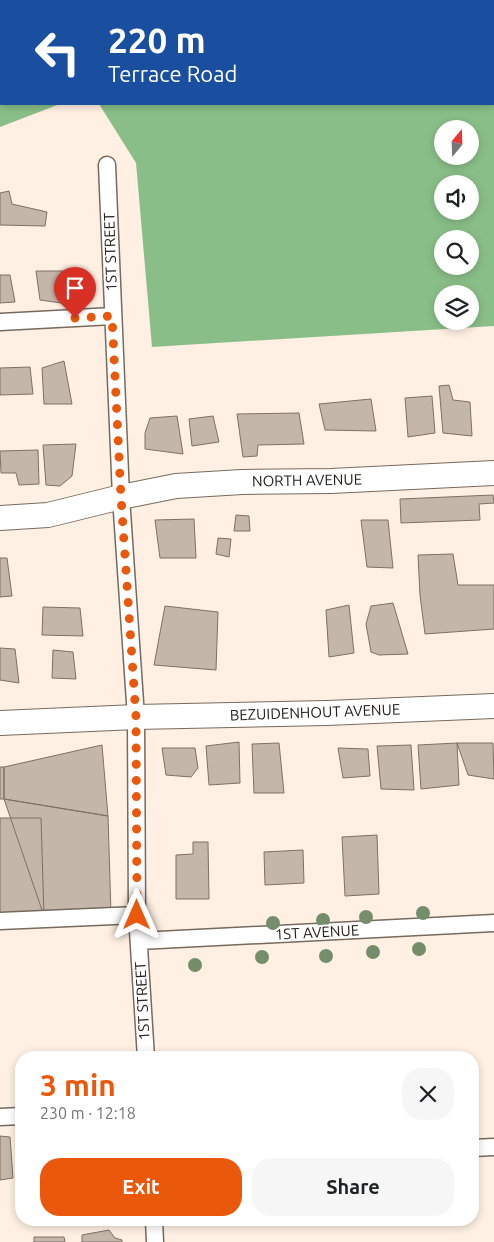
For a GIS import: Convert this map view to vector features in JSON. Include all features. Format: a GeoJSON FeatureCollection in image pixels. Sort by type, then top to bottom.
{"type":"FeatureCollection","features":[{"type":"Feature","properties":{"kind":"street","name":"1ST STREET"},"geometry":{"type":"LineString","coordinates":[[106,165],[121,497],[136,717],[137,915],[146,1051]]}},
{"type":"Feature","properties":{"kind":"street"},"geometry":{"type":"LineString","coordinates":[[0,322],[112,316]]}},
{"type":"Feature","properties":{"kind":"street","name":"NORTH AVENUE"},"geometry":{"type":"LineString","coordinates":[[0,518],[48,515],[176,486],[494,473]]}},
{"type":"Feature","properties":{"kind":"street","name":"BEZUIDENHOUT AVENUE"},"geometry":{"type":"LineString","coordinates":[[0,723],[494,706]]}},
{"type":"Feature","properties":{"kind":"street"},"geometry":{"type":"LineString","coordinates":[[0,921],[137,915]]}},
{"type":"Feature","properties":{"kind":"street","name":"1ST AVENUE"},"geometry":{"type":"LineString","coordinates":[[139,941],[494,923]]}},
{"type":"Feature","properties":{"kind":"street"},"geometry":{"type":"LineString","coordinates":[[479,1148],[494,1147]]}},
{"type":"Feature","properties":{"kind":"street"},"geometry":{"type":"LineString","coordinates":[[154,1226],[155,1242]]}},
{"type":"Feature","properties":{"kind":"green space"},"geometry":{"type":"Polygon","coordinates":[[[0,105],[57,105],[0,127],[0,105]]]}},
{"type":"Feature","properties":{"kind":"green space"},"geometry":{"type":"Polygon","coordinates":[[[100,105],[494,105],[494,326],[479,327],[479,285],[434,285],[434,330],[152,347],[136,163],[100,105]]]}},
{"type":"Feature","properties":{"kind":"building"},"geometry":{"type":"Polygon","coordinates":[[[9,191],[12,204],[47,212],[45,226],[0,225],[0,193],[9,191]]]}},
{"type":"Feature","properties":{"kind":"building"},"geometry":{"type":"Polygon","coordinates":[[[36,271],[65,271],[68,304],[40,300],[36,271]]]}},
{"type":"Feature","properties":{"kind":"building"},"geometry":{"type":"Polygon","coordinates":[[[0,275],[10,275],[15,302],[0,303],[0,275]]]}},
{"type":"Feature","properties":{"kind":"building"},"geometry":{"type":"Polygon","coordinates":[[[64,361],[72,404],[44,404],[42,368],[64,361]]]}},
{"type":"Feature","properties":{"kind":"building"},"geometry":{"type":"Polygon","coordinates":[[[30,367],[33,394],[0,395],[0,368],[30,367]]]}},
{"type":"Feature","properties":{"kind":"building"},"geometry":{"type":"Polygon","coordinates":[[[449,385],[453,400],[470,402],[472,436],[443,433],[439,386],[449,385]]]}},
{"type":"Feature","properties":{"kind":"building"},"geometry":{"type":"Polygon","coordinates":[[[432,396],[435,433],[408,437],[405,398],[432,396]]]}},
{"type":"Feature","properties":{"kind":"building"},"geometry":{"type":"Polygon","coordinates":[[[371,399],[376,431],[325,430],[319,404],[371,399]]]}},
{"type":"Feature","properties":{"kind":"building"},"geometry":{"type":"Polygon","coordinates":[[[299,413],[304,444],[258,445],[257,456],[243,457],[237,414],[299,413]]]}},
{"type":"Feature","properties":{"kind":"building"},"geometry":{"type":"Polygon","coordinates":[[[177,416],[183,454],[145,449],[145,433],[150,418],[177,416]]]}},
{"type":"Feature","properties":{"kind":"building"},"geometry":{"type":"Polygon","coordinates":[[[213,416],[219,442],[192,446],[189,419],[213,416]]]}},
{"type":"Feature","properties":{"kind":"building"},"geometry":{"type":"Polygon","coordinates":[[[76,444],[72,476],[60,486],[46,485],[43,445],[76,444]]]}},
{"type":"Feature","properties":{"kind":"building"},"geometry":{"type":"Polygon","coordinates":[[[38,450],[39,484],[19,485],[16,473],[1,473],[0,451],[38,450]]]}},
{"type":"Feature","properties":{"kind":"building"},"geometry":{"type":"Polygon","coordinates":[[[493,495],[494,503],[479,504],[480,520],[401,523],[400,499],[493,495]]]}},
{"type":"Feature","properties":{"kind":"building"},"geometry":{"type":"Polygon","coordinates":[[[236,515],[249,516],[250,531],[234,531],[236,515]]]}},
{"type":"Feature","properties":{"kind":"building"},"geometry":{"type":"Polygon","coordinates":[[[194,519],[196,558],[160,558],[155,520],[194,519]]]}},
{"type":"Feature","properties":{"kind":"building"},"geometry":{"type":"Polygon","coordinates":[[[361,520],[388,520],[393,568],[367,567],[361,520]]]}},
{"type":"Feature","properties":{"kind":"building"},"geometry":{"type":"Polygon","coordinates":[[[218,538],[231,539],[229,557],[216,554],[218,538]]]}},
{"type":"Feature","properties":{"kind":"building"},"geometry":{"type":"Polygon","coordinates":[[[453,554],[458,585],[494,585],[494,629],[425,634],[420,595],[418,555],[453,554]]]}},
{"type":"Feature","properties":{"kind":"building"},"geometry":{"type":"Polygon","coordinates":[[[0,558],[7,558],[12,596],[0,597],[0,558]]]}},
{"type":"Feature","properties":{"kind":"building"},"geometry":{"type":"Polygon","coordinates":[[[393,603],[408,654],[379,655],[371,652],[366,624],[371,606],[393,603]]]}},
{"type":"Feature","properties":{"kind":"building"},"geometry":{"type":"Polygon","coordinates":[[[349,605],[354,653],[329,657],[326,610],[349,605]]]}},
{"type":"Feature","properties":{"kind":"building"},"geometry":{"type":"Polygon","coordinates":[[[165,606],[218,612],[216,670],[154,665],[165,606]]]}},
{"type":"Feature","properties":{"kind":"building"},"geometry":{"type":"Polygon","coordinates":[[[43,607],[80,608],[83,636],[42,635],[43,607]]]}},
{"type":"Feature","properties":{"kind":"building"},"geometry":{"type":"Polygon","coordinates":[[[0,648],[15,649],[19,683],[0,680],[0,648]]]}},
{"type":"Feature","properties":{"kind":"building"},"geometry":{"type":"Polygon","coordinates":[[[53,650],[73,652],[76,679],[52,678],[53,650]]]}},
{"type":"Feature","properties":{"kind":"building"},"geometry":{"type":"Polygon","coordinates":[[[239,742],[240,783],[209,785],[206,746],[239,742]]]}},
{"type":"Feature","properties":{"kind":"building"},"geometry":{"type":"Polygon","coordinates":[[[279,743],[284,793],[254,793],[252,744],[279,743]]]}},
{"type":"Feature","properties":{"kind":"building"},"geometry":{"type":"Polygon","coordinates":[[[457,743],[459,785],[421,789],[418,745],[457,743]]]}},
{"type":"Feature","properties":{"kind":"building"},"geometry":{"type":"Polygon","coordinates":[[[457,743],[493,743],[494,779],[468,775],[457,743]]]}},
{"type":"Feature","properties":{"kind":"building"},"geometry":{"type":"Polygon","coordinates":[[[102,745],[108,816],[4,799],[4,767],[102,745]]]}},
{"type":"Feature","properties":{"kind":"building"},"geometry":{"type":"Polygon","coordinates":[[[411,745],[414,790],[381,789],[377,746],[411,745]]]}},
{"type":"Feature","properties":{"kind":"building"},"geometry":{"type":"Polygon","coordinates":[[[162,748],[195,748],[198,768],[191,777],[166,775],[162,748]]]}},
{"type":"Feature","properties":{"kind":"building"},"geometry":{"type":"Polygon","coordinates":[[[338,748],[368,749],[370,776],[343,778],[338,748]]]}},
{"type":"Feature","properties":{"kind":"building"},"geometry":{"type":"Polygon","coordinates":[[[0,767],[4,767],[4,799],[0,799],[0,767]]]}},
{"type":"Feature","properties":{"kind":"building"},"geometry":{"type":"Polygon","coordinates":[[[4,799],[108,816],[111,914],[44,916],[4,799]]]}},
{"type":"Feature","properties":{"kind":"building"},"geometry":{"type":"Polygon","coordinates":[[[0,818],[41,818],[44,916],[0,917],[0,818]]]}},
{"type":"Feature","properties":{"kind":"building"},"geometry":{"type":"Polygon","coordinates":[[[377,835],[379,894],[345,896],[342,837],[377,835]]]}},
{"type":"Feature","properties":{"kind":"building"},"geometry":{"type":"Polygon","coordinates":[[[193,842],[208,842],[209,899],[176,899],[176,855],[193,854],[193,842]]]}},
{"type":"Feature","properties":{"kind":"building"},"geometry":{"type":"Polygon","coordinates":[[[303,850],[304,883],[265,885],[264,852],[303,850]]]}},
{"type":"Feature","properties":{"kind":"building"},"geometry":{"type":"Polygon","coordinates":[[[0,1136],[10,1137],[13,1178],[0,1180],[0,1136]]]}},
{"type":"Feature","properties":{"kind":"building"},"geometry":{"type":"Polygon","coordinates":[[[109,1230],[115,1238],[122,1240],[122,1242],[82,1242],[82,1235],[109,1230]]]}},
{"type":"Feature","properties":{"kind":"building"},"geometry":{"type":"Polygon","coordinates":[[[34,1237],[64,1237],[65,1242],[34,1242],[34,1237]]]}},
{"type":"Feature","properties":{"kind":"route"},"geometry":{"type":"LineString","coordinates":[[75,318],[112,316],[121,497],[136,717],[137,915]]}}]}
